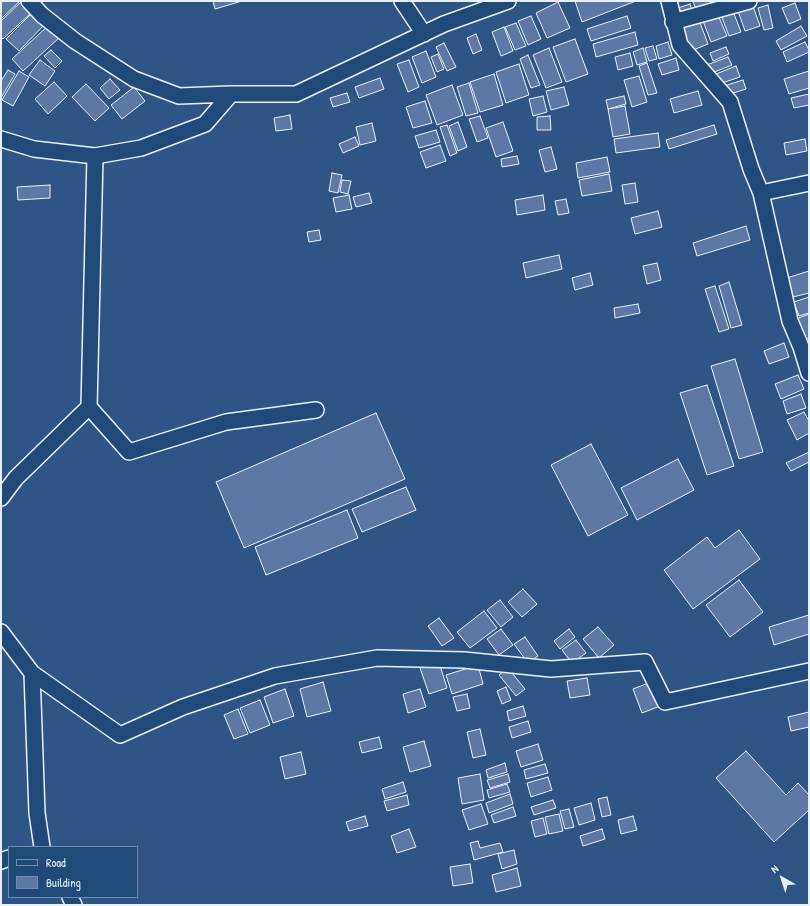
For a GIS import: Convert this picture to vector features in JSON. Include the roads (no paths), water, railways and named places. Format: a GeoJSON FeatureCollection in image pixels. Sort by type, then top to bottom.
{"type":"FeatureCollection","features":[{"type":"Feature","properties":{"kind":"street"},"geometry":{"type":"LineString","coordinates":[[29,1],[42,15],[75,41],[134,79],[179,96],[296,94],[444,24],[508,1]]}},
{"type":"Feature","properties":{"kind":"street"},"geometry":{"type":"LineString","coordinates":[[402,1],[424,34]]}},
{"type":"Feature","properties":{"kind":"street"},"geometry":{"type":"LineString","coordinates":[[669,1],[680,44],[730,102],[751,169],[761,193],[790,321],[805,346],[809,373]]}},
{"type":"Feature","properties":{"kind":"street"},"geometry":{"type":"LineString","coordinates":[[674,22],[749,1]]}},
{"type":"Feature","properties":{"kind":"street"},"geometry":{"type":"LineString","coordinates":[[1,139],[34,148],[95,156],[141,148],[204,124],[231,94]]}},
{"type":"Feature","properties":{"kind":"street"},"geometry":{"type":"LineString","coordinates":[[95,156],[89,407],[129,452],[226,422],[316,410]]}},
{"type":"Feature","properties":{"kind":"street"},"geometry":{"type":"LineString","coordinates":[[761,193],[809,183]]}},
{"type":"Feature","properties":{"kind":"street"},"geometry":{"type":"LineString","coordinates":[[1,498],[16,478],[89,407]]}},
{"type":"Feature","properties":{"kind":"street"},"geometry":{"type":"LineString","coordinates":[[1,632],[32,673],[120,735],[183,707],[275,676],[377,658],[464,660],[551,669],[645,662],[665,702],[809,671]]}},
{"type":"Feature","properties":{"kind":"street"},"geometry":{"type":"LineString","coordinates":[[32,673],[37,813],[40,846]]}}]}
